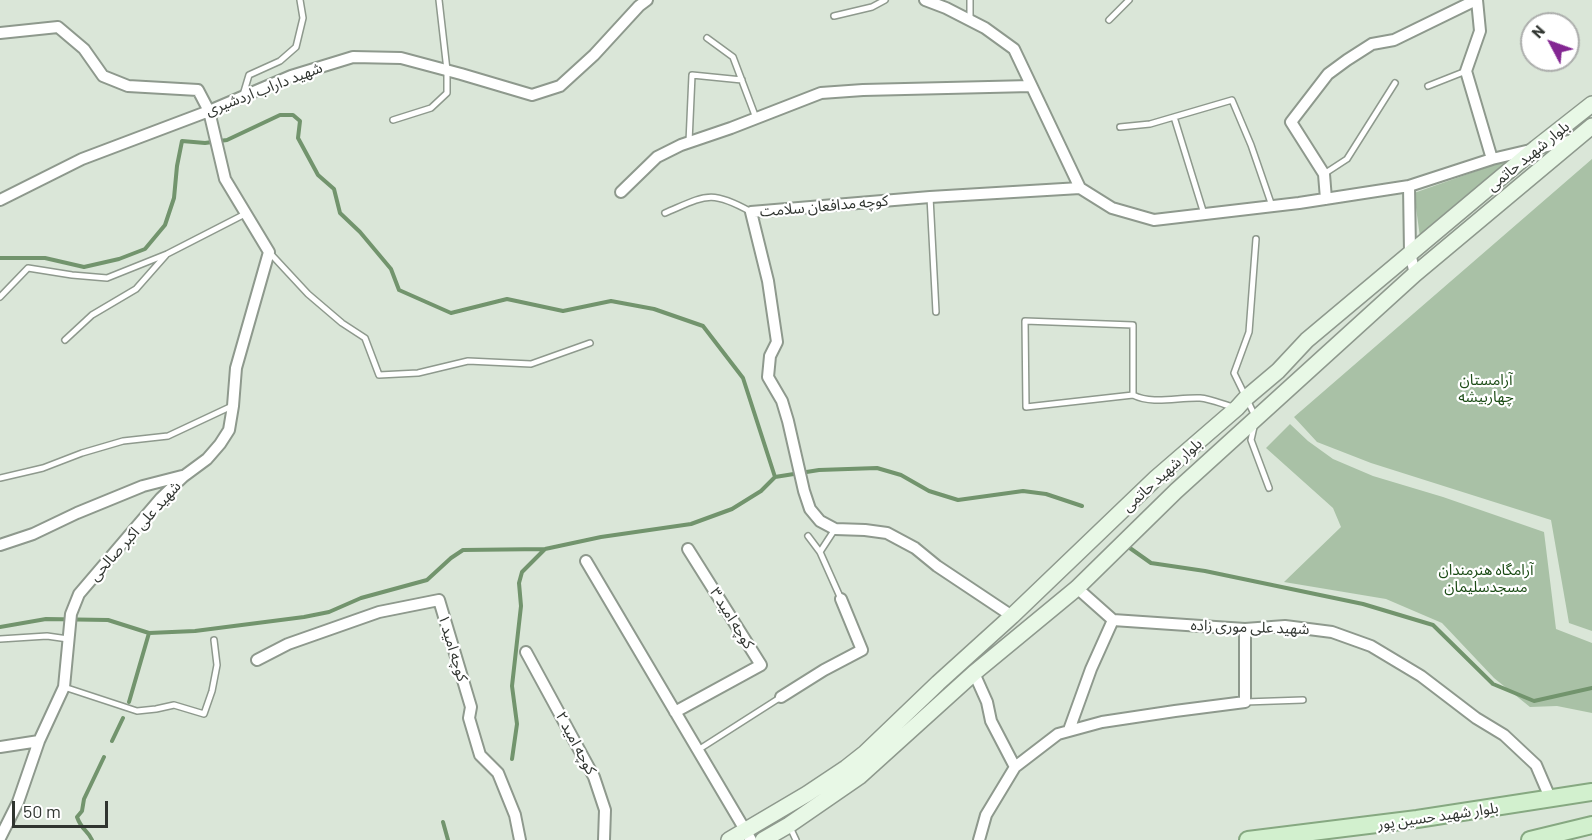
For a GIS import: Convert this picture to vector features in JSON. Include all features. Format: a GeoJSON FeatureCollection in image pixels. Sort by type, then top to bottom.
{"type":"FeatureCollection","features":[{"type":"Feature","properties":{"kind":"main road","name":"بلوار شهید حاتمی"},"geometry":{"type":"LineString","coordinates":[[729,840],[748,836],[865,753],[1156,478],[1278,371],[1307,340],[1536,148],[1590,109]]}},
{"type":"Feature","properties":{"kind":"main road","name":"بلوار شهید حاتمی"},"geometry":{"type":"LineString","coordinates":[[763,840],[860,776],[974,673],[1077,588],[1176,491],[1415,274],[1592,126]]}},
{"type":"Feature","properties":{"kind":"main road","name":"بلوار شهيد حسین پور"},"geometry":{"type":"LineString","coordinates":[[1248,840],[1417,819],[1592,792]]}},
{"type":"Feature","properties":{"kind":"main road"},"geometry":{"type":"LineString","coordinates":[[1530,840],[1592,825]]}},
{"type":"Feature","properties":{"kind":"street","name":"شهید داراب اردشیری"},"geometry":{"type":"LineString","coordinates":[[0,200],[82,159],[209,111],[291,76],[353,57],[401,58],[532,95],[560,86],[594,55],[647,0]]}},
{"type":"Feature","properties":{"kind":"street"},"geometry":{"type":"LineString","coordinates":[[925,0],[985,28],[1014,49],[1080,188],[1112,208],[1154,220],[1326,199],[1409,186],[1492,159],[1577,139]]}},
{"type":"Feature","properties":{"kind":"street"},"geometry":{"type":"LineString","coordinates":[[1326,199],[1324,174],[1291,122],[1328,74],[1347,60],[1372,44],[1394,40],[1476,0],[1480,31],[1466,71],[1492,159]]}},
{"type":"Feature","properties":{"kind":"street"},"geometry":{"type":"LineString","coordinates":[[0,33],[58,27],[84,49],[103,76],[128,86],[198,90],[209,111],[225,179],[269,252]]}},
{"type":"Feature","properties":{"kind":"street"},"geometry":{"type":"LineString","coordinates":[[621,192],[657,157],[688,142],[822,93],[875,89],[1031,86]]}},
{"type":"Feature","properties":{"kind":"street"},"geometry":{"type":"LineString","coordinates":[[1409,186],[1410,253],[1415,274]]}},
{"type":"Feature","properties":{"kind":"street","name":"کوچه مدافعان سلامت"},"geometry":{"type":"LineString","coordinates":[[835,529],[820,521],[810,509],[782,401],[768,377],[770,356],[777,342],[768,281],[751,213],[930,197],[1080,188]]}},
{"type":"Feature","properties":{"kind":"street","name":"شهید علی اکبر صالحی"},"geometry":{"type":"LineString","coordinates":[[69,634],[70,614],[79,594],[161,498],[184,476],[207,459],[229,430],[236,368],[269,252]]}},
{"type":"Feature","properties":{"kind":"street"},"geometry":{"type":"LineString","coordinates":[[0,545],[33,534],[143,486],[184,476]]}},
{"type":"Feature","properties":{"kind":"street"},"geometry":{"type":"LineString","coordinates":[[835,529],[886,533],[915,548],[937,566],[1012,616]]}},
{"type":"Feature","properties":{"kind":"street","name":"کوچه امید ۳"},"geometry":{"type":"LineString","coordinates":[[675,712],[761,665],[688,549]]}},
{"type":"Feature","properties":{"kind":"street"},"geometry":{"type":"LineString","coordinates":[[586,561],[748,836]]}},
{"type":"Feature","properties":{"kind":"street"},"geometry":{"type":"LineString","coordinates":[[1069,730],[1091,669],[1113,620],[1077,588]]}},
{"type":"Feature","properties":{"kind":"street"},"geometry":{"type":"LineString","coordinates":[[781,697],[862,650],[841,599]]}},
{"type":"Feature","properties":{"kind":"street","name":"کوچه امید ۱"},"geometry":{"type":"LineString","coordinates":[[257,660],[288,644],[379,612],[439,600],[471,707],[469,718],[480,755],[498,773],[515,815],[520,840]]}},
{"type":"Feature","properties":{"kind":"street","name":"شهید علی موری زاده"},"geometry":{"type":"LineString","coordinates":[[1113,620],[1245,629],[1285,626],[1332,632],[1371,646],[1421,676],[1476,718],[1504,735],[1536,765],[1551,800]]}},
{"type":"Feature","properties":{"kind":"street"},"geometry":{"type":"LineString","coordinates":[[979,840],[986,815],[1015,767],[1058,734],[1102,722],[1245,702],[1245,629]]}},
{"type":"Feature","properties":{"kind":"street"},"geometry":{"type":"LineString","coordinates":[[0,838],[18,802],[39,741],[64,687],[69,634]]}},
{"type":"Feature","properties":{"kind":"street","name":"کوچه امید ۲"},"geometry":{"type":"LineString","coordinates":[[526,652],[594,777],[605,810],[604,840]]}},
{"type":"Feature","properties":{"kind":"street"},"geometry":{"type":"LineString","coordinates":[[974,673],[987,702],[991,721],[1015,767]]}},
{"type":"Feature","properties":{"kind":"street"},"geometry":{"type":"LineString","coordinates":[[0,747],[39,741]]}},
{"type":"Feature","properties":{"kind":"lane"},"geometry":{"type":"LineString","coordinates":[[242,97],[249,75],[280,62],[296,47],[303,18],[300,0]]}},
{"type":"Feature","properties":{"kind":"lane"},"geometry":{"type":"LineString","coordinates":[[393,120],[431,108],[447,93],[447,70],[439,0]]}},
{"type":"Feature","properties":{"kind":"lane"},"geometry":{"type":"LineString","coordinates":[[834,16],[872,7],[885,0]]}},
{"type":"Feature","properties":{"kind":"lane"},"geometry":{"type":"LineString","coordinates":[[970,0],[970,20]]}},
{"type":"Feature","properties":{"kind":"lane"},"geometry":{"type":"LineString","coordinates":[[1109,20],[1129,0]]}},
{"type":"Feature","properties":{"kind":"lane"},"geometry":{"type":"LineString","coordinates":[[707,38],[733,57],[756,118]]}},
{"type":"Feature","properties":{"kind":"lane"},"geometry":{"type":"LineString","coordinates":[[1428,86],[1466,71]]}},
{"type":"Feature","properties":{"kind":"lane"},"geometry":{"type":"LineString","coordinates":[[688,142],[692,75],[742,80]]}},
{"type":"Feature","properties":{"kind":"lane"},"geometry":{"type":"LineString","coordinates":[[1324,174],[1347,159],[1395,83]]}},
{"type":"Feature","properties":{"kind":"lane"},"geometry":{"type":"LineString","coordinates":[[1120,127],[1150,124],[1232,100],[1251,145],[1272,206]]}},
{"type":"Feature","properties":{"kind":"lane"},"geometry":{"type":"LineString","coordinates":[[1174,117],[1204,214]]}},
{"type":"Feature","properties":{"kind":"lane"},"geometry":{"type":"LineString","coordinates":[[665,213],[702,197],[714,197],[732,202],[751,213]]}},
{"type":"Feature","properties":{"kind":"lane"},"geometry":{"type":"LineString","coordinates":[[930,197],[936,312]]}},
{"type":"Feature","properties":{"kind":"lane"},"geometry":{"type":"LineString","coordinates":[[0,297],[28,268],[107,278],[167,254],[245,214]]}},
{"type":"Feature","properties":{"kind":"lane"},"geometry":{"type":"LineString","coordinates":[[1256,239],[1249,332],[1234,373],[1241,403],[1256,418],[1251,440],[1269,488]]}},
{"type":"Feature","properties":{"kind":"lane"},"geometry":{"type":"LineString","coordinates":[[269,252],[308,294],[342,323],[365,338],[379,375],[418,373],[468,361],[531,364],[590,343]]}},
{"type":"Feature","properties":{"kind":"lane"},"geometry":{"type":"LineString","coordinates":[[65,340],[92,315],[136,289],[167,254]]}},
{"type":"Feature","properties":{"kind":"lane"},"geometry":{"type":"LineString","coordinates":[[1133,395],[1133,325],[1025,321],[1026,407],[1133,395],[1156,400],[1203,398],[1241,403]]}},
{"type":"Feature","properties":{"kind":"lane"},"geometry":{"type":"LineString","coordinates":[[0,478],[44,468],[82,453],[123,441],[168,436],[233,406]]}},
{"type":"Feature","properties":{"kind":"lane"},"geometry":{"type":"LineString","coordinates":[[820,552],[835,529]]}},
{"type":"Feature","properties":{"kind":"lane"},"geometry":{"type":"LineString","coordinates":[[808,536],[820,552],[841,599]]}},
{"type":"Feature","properties":{"kind":"lane"},"geometry":{"type":"LineString","coordinates":[[0,639],[69,634]]}},
{"type":"Feature","properties":{"kind":"lane"},"geometry":{"type":"LineString","coordinates":[[64,687],[137,711],[174,705],[204,714],[212,691],[217,665],[214,640]]}},
{"type":"Feature","properties":{"kind":"lane"},"geometry":{"type":"LineString","coordinates":[[698,750],[781,697]]}},
{"type":"Feature","properties":{"kind":"lane"},"geometry":{"type":"LineString","coordinates":[[1245,702],[1303,700]]}},
{"type":"Feature","properties":{"kind":"lane"},"geometry":{"type":"LineString","coordinates":[[789,825],[796,840]]}},
{"type":"Feature","properties":{"kind":"green space","name":"آرامستان چهاربیشه"},"geometry":{"type":"Polygon","coordinates":[[[1592,159],[1592,631],[1569,623],[1551,520],[1371,463],[1317,442],[1294,417],[1592,159]]]}},
{"type":"Feature","properties":{"kind":"green space"},"geometry":{"type":"Polygon","coordinates":[[[1505,161],[1507,165],[1420,237],[1414,193],[1505,161]]]}},
{"type":"Feature","properties":{"kind":"green space","name":"آرامگاه هنرمندان مسجدسلیمان"},"geometry":{"type":"Polygon","coordinates":[[[1290,424],[1308,441],[1333,459],[1373,476],[1443,497],[1544,532],[1556,629],[1592,643],[1592,713],[1557,706],[1530,707],[1494,678],[1442,623],[1386,599],[1284,582],[1341,527],[1333,508],[1266,448],[1290,424]]]}},
{"type":"Feature","properties":{"kind":"waterway"},"geometry":{"type":"LineString","coordinates":[[0,258],[45,258],[84,267],[119,259],[145,249],[165,225],[174,198],[182,141],[205,143],[227,140],[280,115],[293,115],[300,121],[298,138],[318,175],[334,189],[340,213],[360,232],[391,269],[399,290],[451,313],[507,299],[563,311],[611,301],[654,309],[703,326],[743,378],[775,477]]}},
{"type":"Feature","properties":{"kind":"waterway"},"geometry":{"type":"LineString","coordinates":[[0,627],[46,619],[108,620],[149,633],[195,631],[304,617],[329,612],[361,598],[427,580],[463,550],[545,549],[601,537],[691,524],[732,509],[761,491],[775,477],[819,470],[877,468],[901,475],[929,491],[958,500],[1023,491],[1046,494],[1082,506]]}},
{"type":"Feature","properties":{"kind":"waterway"},"geometry":{"type":"LineString","coordinates":[[1127,546],[1151,563],[1205,571],[1363,604],[1433,625],[1493,684],[1534,701],[1592,688]]}},
{"type":"Feature","properties":{"kind":"waterway"},"geometry":{"type":"LineString","coordinates":[[512,759],[517,724],[512,686],[521,606],[519,583],[522,572],[545,549]]}},
{"type":"Feature","properties":{"kind":"waterway"},"geometry":{"type":"LineString","coordinates":[[129,702],[149,633]]}},
{"type":"Feature","properties":{"kind":"waterway"},"geometry":{"type":"LineString","coordinates":[[112,741],[123,718]]}},
{"type":"Feature","properties":{"kind":"waterway"},"geometry":{"type":"LineString","coordinates":[[92,840],[77,817],[82,811],[84,799],[104,757]]}},
{"type":"Feature","properties":{"kind":"waterway"},"geometry":{"type":"LineString","coordinates":[[443,822],[448,840]]}}]}
